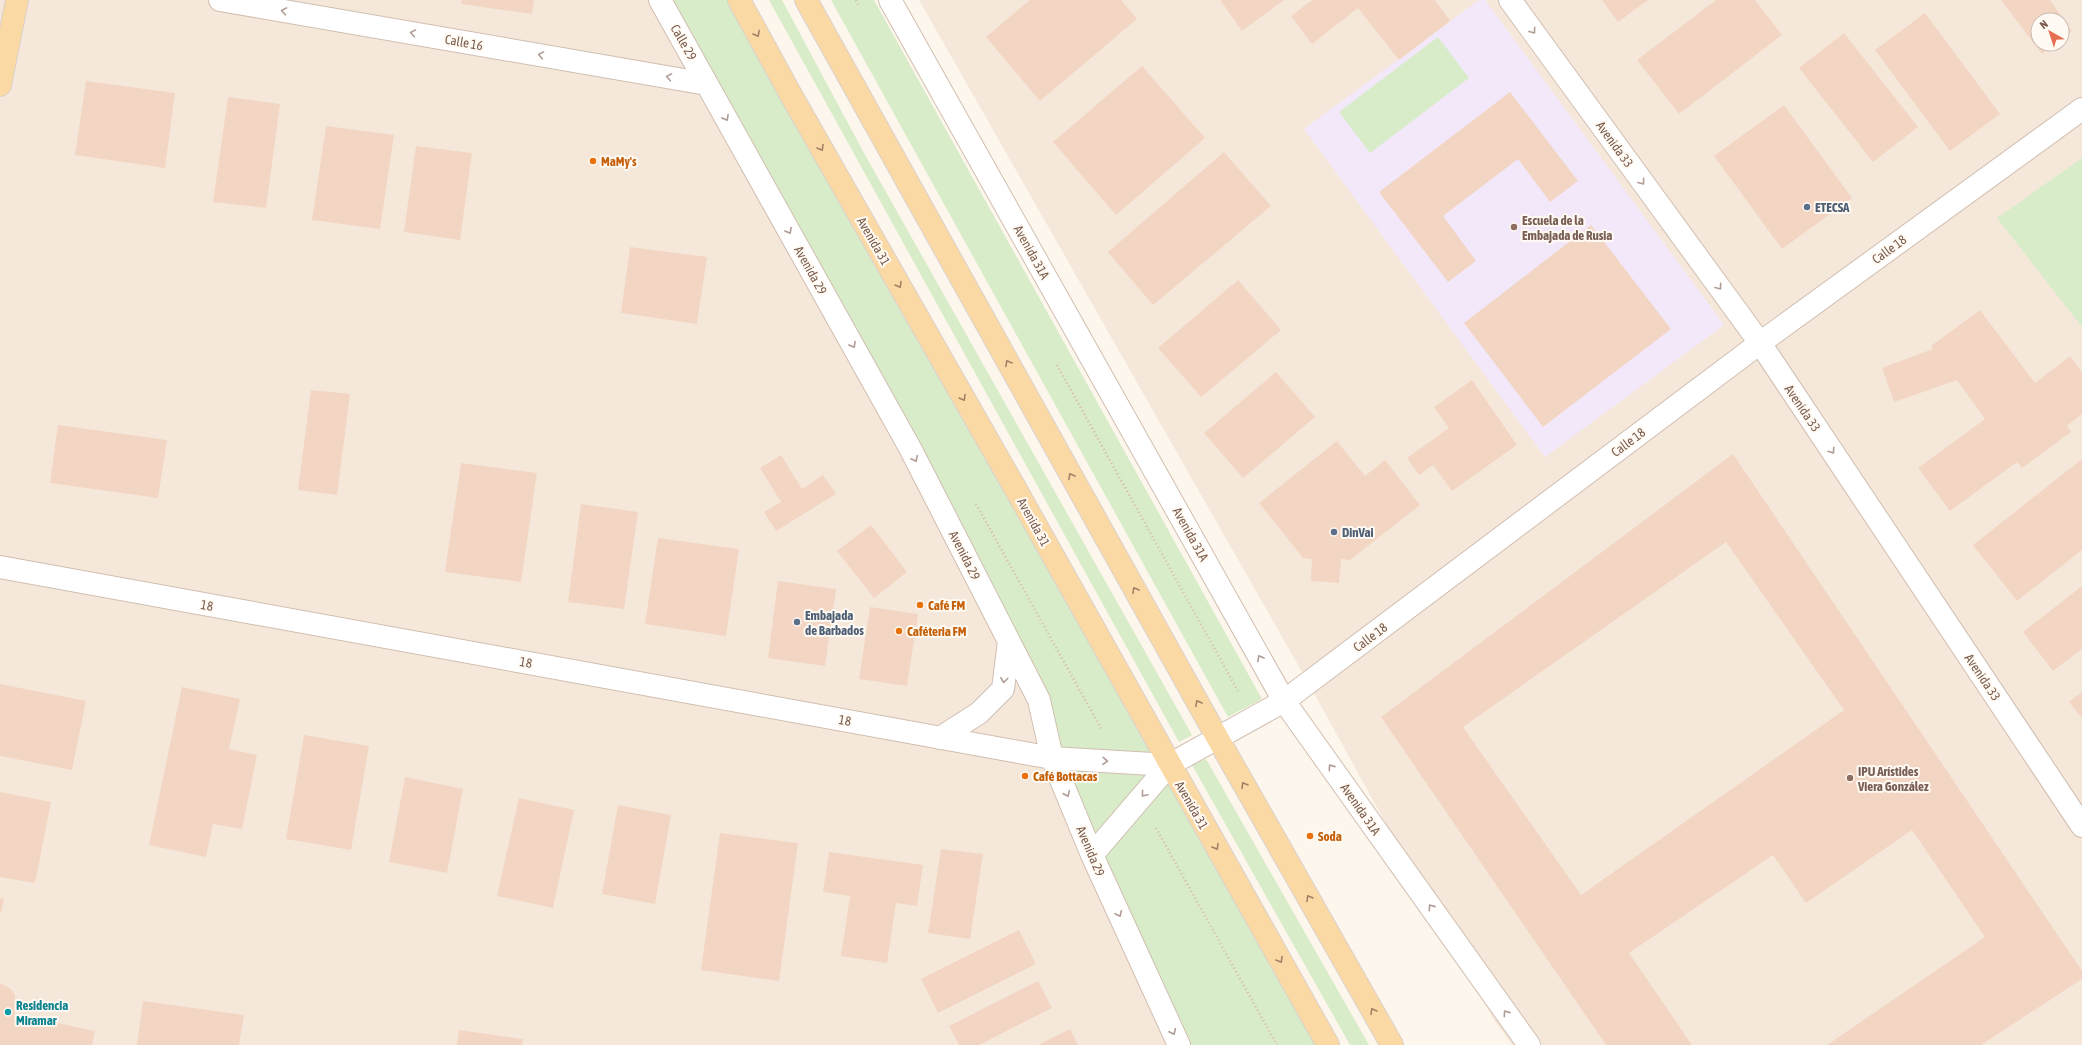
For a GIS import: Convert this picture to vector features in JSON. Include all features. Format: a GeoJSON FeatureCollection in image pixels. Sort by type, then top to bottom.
{"type":"FeatureCollection","features":[{"type":"Feature","properties":{"kind":"main road"},"geometry":{"type":"LineString","coordinates":[[0,86],[17,0]]}},
{"type":"Feature","properties":{"kind":"main road","name":"Avenida 31"},"geometry":{"type":"LineString","coordinates":[[739,0],[1328,1045]]}},
{"type":"Feature","properties":{"kind":"main road"},"geometry":{"type":"LineString","coordinates":[[806,0],[1217,737],[1392,1045]]}},
{"type":"Feature","properties":{"kind":"street","name":"Calle 16"},"geometry":{"type":"LineString","coordinates":[[220,0],[707,84]]}},
{"type":"Feature","properties":{"kind":"street","name":"Calle 29"},"geometry":{"type":"LineString","coordinates":[[660,0],[707,84]]}},
{"type":"Feature","properties":{"kind":"street","name":"Avenida 31A"},"geometry":{"type":"LineString","coordinates":[[890,0],[1284,701],[1528,1045]]}},
{"type":"Feature","properties":{"kind":"street","name":"Avenida 33"},"geometry":{"type":"LineString","coordinates":[[1510,0],[1760,343],[2082,826]]}},
{"type":"Feature","properties":{"kind":"street","name":"Avenida 29"},"geometry":{"type":"LineString","coordinates":[[707,84],[910,448],[1039,700],[1052,758],[1092,855],[1179,1045]]}},
{"type":"Feature","properties":{"kind":"street","name":"Calle 18"},"geometry":{"type":"LineString","coordinates":[[1092,855],[1169,765],[1284,701],[1760,343],[2082,109]]}},
{"type":"Feature","properties":{"kind":"street","name":"18"},"geometry":{"type":"LineString","coordinates":[[0,567],[1052,758]]}},
{"type":"Feature","properties":{"kind":"street"},"geometry":{"type":"LineString","coordinates":[[940,738],[979,714],[1003,689],[1009,641]]}},
{"type":"Feature","properties":{"kind":"street"},"geometry":{"type":"LineString","coordinates":[[1052,758],[1169,765]]}},
{"type":"Feature","properties":{"kind":"path"},"geometry":{"type":"LineString","coordinates":[[972,499],[1120,762]]}},
{"type":"Feature","properties":{"kind":"path"},"geometry":{"type":"LineString","coordinates":[[1140,799],[1277,1045]]}},
{"type":"Feature","properties":{"kind":"shaded area"},"geometry":{"type":"Polygon","coordinates":[[[0,0],[660,0],[1009,641],[1179,1045],[0,1045],[0,0]]]}},
{"type":"Feature","properties":{"kind":"shaded area"},"geometry":{"type":"Polygon","coordinates":[[[919,0],[2082,0],[2082,1045],[1512,1045],[1494,1020],[1310,686],[919,0]]]}},
{"type":"Feature","properties":{"kind":"shaded area","name":"Escuela de la Embajada de Rusia"},"geometry":{"type":"Polygon","coordinates":[[[1479,0],[1485,0],[1724,325],[1545,457],[1304,129],[1479,0]]]}},
{"type":"Feature","properties":{"kind":"green space"},"geometry":{"type":"Polygon","coordinates":[[[660,0],[739,0],[1328,1045],[1179,1045],[1039,700],[660,0]]]}},
{"type":"Feature","properties":{"kind":"green space"},"geometry":{"type":"Polygon","coordinates":[[[769,0],[782,0],[864,153],[1192,735],[1179,742],[769,0]]]}},
{"type":"Feature","properties":{"kind":"green space"},"geometry":{"type":"Polygon","coordinates":[[[831,0],[874,0],[1262,699],[1228,717],[831,0]]]}},
{"type":"Feature","properties":{"kind":"green space"},"geometry":{"type":"Polygon","coordinates":[[[1438,37],[1469,78],[1370,153],[1339,112],[1438,37]]]}},
{"type":"Feature","properties":{"kind":"green space"},"geometry":{"type":"Polygon","coordinates":[[[2082,158],[2082,327],[1997,218],[2082,158]]]}},
{"type":"Feature","properties":{"kind":"green space"},"geometry":{"type":"Polygon","coordinates":[[[1206,759],[1369,1045],[1350,1045],[1192,765],[1206,759]]]}},
{"type":"Feature","properties":{"kind":"building"},"geometry":{"type":"Polygon","coordinates":[[[462,0],[534,0],[532,14],[461,4],[462,0]]]}},
{"type":"Feature","properties":{"kind":"building"},"geometry":{"type":"Polygon","coordinates":[[[1030,0],[1121,0],[1137,19],[1040,101],[986,37],[1030,0]]]}},
{"type":"Feature","properties":{"kind":"building"},"geometry":{"type":"Polygon","coordinates":[[[1220,0],[1284,0],[1242,31],[1220,0]]]}},
{"type":"Feature","properties":{"kind":"building"},"geometry":{"type":"Polygon","coordinates":[[[1312,0],[1435,0],[1450,21],[1399,60],[1358,8],[1312,44],[1291,16],[1312,0]]]}},
{"type":"Feature","properties":{"kind":"building"},"geometry":{"type":"Polygon","coordinates":[[[1602,0],[1648,0],[1618,22],[1602,0]]]}},
{"type":"Feature","properties":{"kind":"building"},"geometry":{"type":"Polygon","coordinates":[[[1716,0],[1755,0],[1782,35],[1679,114],[1637,60],[1716,0]]]}},
{"type":"Feature","properties":{"kind":"building"},"geometry":{"type":"Polygon","coordinates":[[[2001,0],[2050,0],[2059,12],[2030,12],[2030,38],[2001,0]]]}},
{"type":"Feature","properties":{"kind":"building"},"geometry":{"type":"Polygon","coordinates":[[[1925,13],[2000,114],[1950,151],[1875,50],[1925,13]]]}},
{"type":"Feature","properties":{"kind":"building"},"geometry":{"type":"Polygon","coordinates":[[[1844,33],[1918,127],[1873,162],[1799,68],[1844,33]]]}},
{"type":"Feature","properties":{"kind":"building"},"geometry":{"type":"Polygon","coordinates":[[[1142,66],[1205,138],[1116,215],[1053,142],[1142,66]]]}},
{"type":"Feature","properties":{"kind":"building"},"geometry":{"type":"Polygon","coordinates":[[[86,81],[175,93],[165,168],[75,155],[86,81]]]}},
{"type":"Feature","properties":{"kind":"building"},"geometry":{"type":"Polygon","coordinates":[[[1510,92],[1578,181],[1550,202],[1518,159],[1443,216],[1476,261],[1448,282],[1379,192],[1510,92]]]}},
{"type":"Feature","properties":{"kind":"building"},"geometry":{"type":"Polygon","coordinates":[[[228,97],[280,104],[266,208],[213,202],[228,97]]]}},
{"type":"Feature","properties":{"kind":"building"},"geometry":{"type":"Polygon","coordinates":[[[1784,105],[1852,198],[1782,249],[1714,156],[1784,105]]]}},
{"type":"Feature","properties":{"kind":"building"},"geometry":{"type":"Polygon","coordinates":[[[326,126],[394,135],[380,229],[312,220],[326,126]]]}},
{"type":"Feature","properties":{"kind":"building"},"geometry":{"type":"Polygon","coordinates":[[[416,146],[472,153],[460,240],[404,232],[416,146]]]}},
{"type":"Feature","properties":{"kind":"building"},"geometry":{"type":"Polygon","coordinates":[[[1224,152],[1271,206],[1153,305],[1108,252],[1224,152]]]}},
{"type":"Feature","properties":{"kind":"building"},"geometry":{"type":"Polygon","coordinates":[[[1591,225],[1671,329],[1543,427],[1464,323],[1591,225]]]}},
{"type":"Feature","properties":{"kind":"building"},"geometry":{"type":"Polygon","coordinates":[[[630,247],[707,257],[697,324],[621,313],[630,247]]]}},
{"type":"Feature","properties":{"kind":"building"},"geometry":{"type":"Polygon","coordinates":[[[1238,280],[1281,330],[1201,397],[1158,348],[1238,280]]]}},
{"type":"Feature","properties":{"kind":"building"},"geometry":{"type":"Polygon","coordinates":[[[1980,310],[2035,383],[2070,356],[2082,372],[2082,414],[2067,426],[2071,432],[2022,468],[2017,462],[1950,511],[1918,468],[1985,419],[1957,380],[1894,402],[1882,368],[1933,349],[1931,346],[1980,310]]]}},
{"type":"Feature","properties":{"kind":"building"},"geometry":{"type":"Polygon","coordinates":[[[1276,372],[1315,417],[1243,478],[1204,433],[1276,372]]]}},
{"type":"Feature","properties":{"kind":"building"},"geometry":{"type":"Polygon","coordinates":[[[1472,380],[1517,445],[1452,491],[1433,465],[1419,475],[1407,458],[1449,428],[1434,407],[1472,380]]]}},
{"type":"Feature","properties":{"kind":"building"},"geometry":{"type":"Polygon","coordinates":[[[311,390],[350,394],[337,495],[298,490],[311,390]]]}},
{"type":"Feature","properties":{"kind":"building"},"geometry":{"type":"Polygon","coordinates":[[[58,425],[167,440],[158,498],[50,483],[58,425]]]}},
{"type":"Feature","properties":{"kind":"building","name":"DinVai"},"geometry":{"type":"Polygon","coordinates":[[[1337,441],[1365,476],[1385,460],[1420,505],[1350,560],[1341,559],[1339,583],[1311,581],[1312,559],[1303,558],[1259,503],[1337,441]]]}},
{"type":"Feature","properties":{"kind":"building","name":"IPU Arístides Viera González"},"geometry":{"type":"Polygon","coordinates":[[[1733,454],[2082,971],[2082,979],[1981,1045],[1827,1045],[1985,937],[1912,830],[1806,903],[1773,855],[1629,953],[1692,1045],[1606,1045],[1381,717],[1733,454]],[[1726,542],[1463,727],[1581,895],[1844,710],[1726,542]]]}},
{"type":"Feature","properties":{"kind":"building"},"geometry":{"type":"Polygon","coordinates":[[[781,455],[802,489],[823,475],[836,494],[776,531],[764,512],[781,502],[760,468],[781,455]]]}},
{"type":"Feature","properties":{"kind":"building"},"geometry":{"type":"Polygon","coordinates":[[[2082,459],[2082,550],[2017,601],[1973,545],[2082,459]]]}},
{"type":"Feature","properties":{"kind":"building"},"geometry":{"type":"Polygon","coordinates":[[[461,463],[537,473],[521,582],[445,572],[461,463]]]}},
{"type":"Feature","properties":{"kind":"building"},"geometry":{"type":"Polygon","coordinates":[[[581,504],[638,512],[624,609],[568,602],[581,504]]]}},
{"type":"Feature","properties":{"kind":"building"},"geometry":{"type":"Polygon","coordinates":[[[871,525],[907,572],[874,598],[837,551],[871,525]]]}},
{"type":"Feature","properties":{"kind":"building"},"geometry":{"type":"Polygon","coordinates":[[[658,538],[739,549],[726,636],[645,624],[658,538]]]}},
{"type":"Feature","properties":{"kind":"building"},"geometry":{"type":"Polygon","coordinates":[[[778,581],[836,589],[825,666],[768,658],[778,581]]]}},
{"type":"Feature","properties":{"kind":"building"},"geometry":{"type":"Polygon","coordinates":[[[2082,586],[2082,649],[2053,671],[2023,632],[2082,586]]]}},
{"type":"Feature","properties":{"kind":"building"},"geometry":{"type":"Polygon","coordinates":[[[870,607],[918,614],[907,686],[859,679],[870,607]]]}},
{"type":"Feature","properties":{"kind":"building"},"geometry":{"type":"Polygon","coordinates":[[[0,684],[86,701],[72,770],[0,756],[0,684]]]}},
{"type":"Feature","properties":{"kind":"building"},"geometry":{"type":"Polygon","coordinates":[[[182,687],[240,699],[229,749],[257,755],[242,829],[213,824],[206,857],[149,845],[182,687]]]}},
{"type":"Feature","properties":{"kind":"building"},"geometry":{"type":"Polygon","coordinates":[[[2082,692],[2082,718],[2069,702],[2082,692]]]}},
{"type":"Feature","properties":{"kind":"building"},"geometry":{"type":"Polygon","coordinates":[[[304,735],[369,746],[351,850],[286,839],[304,735]]]}},
{"type":"Feature","properties":{"kind":"building"},"geometry":{"type":"Polygon","coordinates":[[[405,777],[463,789],[447,873],[389,862],[405,777]]]}},
{"type":"Feature","properties":{"kind":"building"},"geometry":{"type":"Polygon","coordinates":[[[0,792],[51,802],[35,883],[0,877],[0,792]]]}},
{"type":"Feature","properties":{"kind":"building"},"geometry":{"type":"Polygon","coordinates":[[[519,798],[574,810],[553,908],[497,896],[519,798]]]}},
{"type":"Feature","properties":{"kind":"building"},"geometry":{"type":"Polygon","coordinates":[[[618,805],[671,815],[655,904],[602,894],[618,805]]]}},
{"type":"Feature","properties":{"kind":"building"},"geometry":{"type":"Polygon","coordinates":[[[720,833],[798,843],[779,981],[701,970],[720,833]]]}},
{"type":"Feature","properties":{"kind":"building"},"geometry":{"type":"Polygon","coordinates":[[[941,849],[983,854],[970,939],[928,933],[941,849]]]}},
{"type":"Feature","properties":{"kind":"building"},"geometry":{"type":"Polygon","coordinates":[[[829,852],[923,865],[917,906],[896,903],[887,963],[841,956],[850,896],[823,892],[829,852]]]}},
{"type":"Feature","properties":{"kind":"building"},"geometry":{"type":"Polygon","coordinates":[[[0,898],[4,899],[1,913],[0,913],[0,898]]]}},
{"type":"Feature","properties":{"kind":"building"},"geometry":{"type":"Polygon","coordinates":[[[1019,930],[1036,964],[938,1013],[921,979],[1019,930]]]}},
{"type":"Feature","properties":{"kind":"building"},"geometry":{"type":"Polygon","coordinates":[[[1038,981],[1052,1008],[979,1045],[959,1045],[949,1026],[1038,981]]]}},
{"type":"Feature","properties":{"kind":"building","name":"Residencia Miramar"},"geometry":{"type":"Polygon","coordinates":[[[0,983],[11,989],[15,995],[15,1014],[95,1031],[92,1045],[0,1045],[0,983]]]}},
{"type":"Feature","properties":{"kind":"building"},"geometry":{"type":"Polygon","coordinates":[[[143,1001],[244,1015],[239,1045],[137,1045],[143,1001]]]}},
{"type":"Feature","properties":{"kind":"building"},"geometry":{"type":"Polygon","coordinates":[[[1070,1029],[1078,1045],[1038,1045],[1070,1029]]]}},
{"type":"Feature","properties":{"kind":"building"},"geometry":{"type":"Polygon","coordinates":[[[459,1030],[523,1039],[522,1045],[457,1045],[459,1030]]]}},
{"type":"Feature","properties":{"kind":"place","name":"MaMy's"},"geometry":{"type":"Point","coordinates":[593,161]}},
{"type":"Feature","properties":{"kind":"place","name":"ETECSA"},"geometry":{"type":"Point","coordinates":[1807,207]}},
{"type":"Feature","properties":{"kind":"place","name":"Escuela de la Embajada de Rusia"},"geometry":{"type":"Point","coordinates":[1514,227]}},
{"type":"Feature","properties":{"kind":"place","name":"DinVai"},"geometry":{"type":"Point","coordinates":[1334,532]}},
{"type":"Feature","properties":{"kind":"place","name":"Café FM"},"geometry":{"type":"Point","coordinates":[920,605]}},
{"type":"Feature","properties":{"kind":"place","name":"Embajada de Barbados"},"geometry":{"type":"Point","coordinates":[797,622]}},
{"type":"Feature","properties":{"kind":"place","name":"Caféteria FM"},"geometry":{"type":"Point","coordinates":[899,631]}},
{"type":"Feature","properties":{"kind":"place","name":"Café Bottacas"},"geometry":{"type":"Point","coordinates":[1025,776]}},
{"type":"Feature","properties":{"kind":"place","name":"IPU Arístides Viera González"},"geometry":{"type":"Point","coordinates":[1850,778]}},
{"type":"Feature","properties":{"kind":"place","name":"Soda"},"geometry":{"type":"Point","coordinates":[1310,836]}},
{"type":"Feature","properties":{"kind":"place","name":"Residencia Miramar"},"geometry":{"type":"Point","coordinates":[8,1012]}}]}
